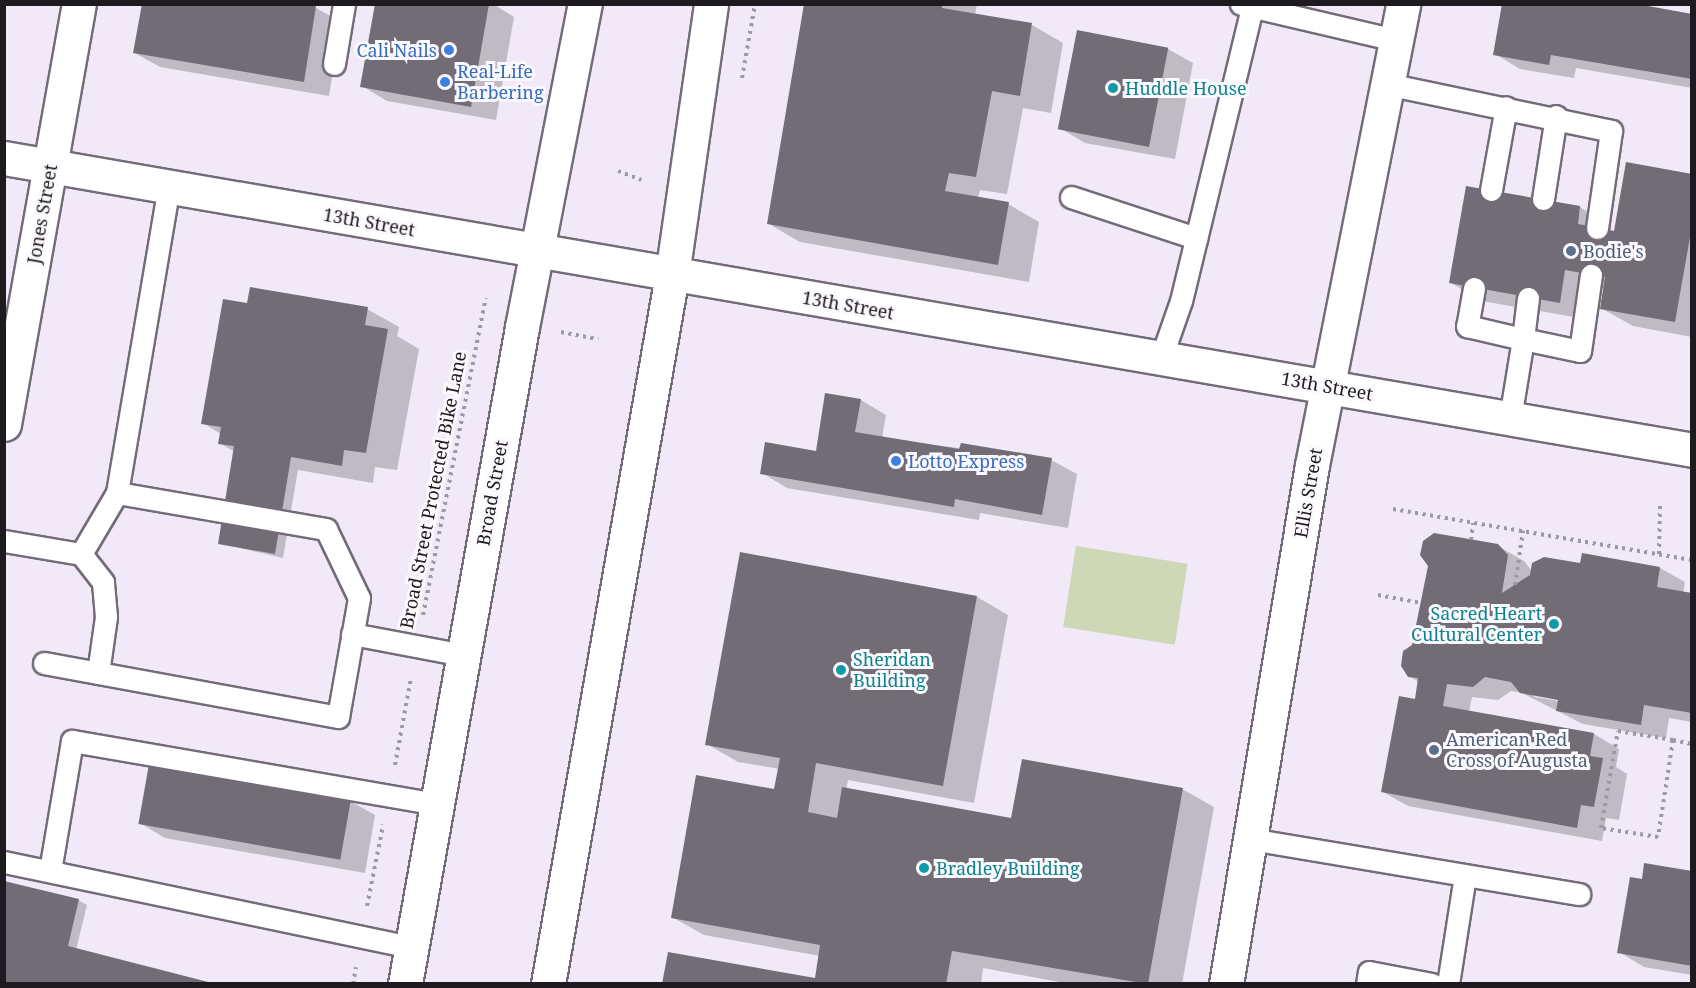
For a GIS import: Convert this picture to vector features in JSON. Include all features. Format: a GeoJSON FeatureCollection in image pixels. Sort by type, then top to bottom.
{"type":"FeatureCollection","features":[{"type":"Feature","properties":{"kind":"main road","name":"Jones Street"},"geometry":{"type":"LineString","coordinates":[[4,424],[79,4]]}},
{"type":"Feature","properties":{"kind":"main road","name":"Broad Street"},"geometry":{"type":"LineString","coordinates":[[405,984],[536,251],[585,4]]}},
{"type":"Feature","properties":{"kind":"main road"},"geometry":{"type":"LineString","coordinates":[[548,984],[672,275],[711,4]]}},
{"type":"Feature","properties":{"kind":"main road","name":"Ellis Street"},"geometry":{"type":"LineString","coordinates":[[1226,984],[1327,386],[1403,4]]}},
{"type":"Feature","properties":{"kind":"main road","name":"13th Street"},"geometry":{"type":"LineString","coordinates":[[4,158],[1692,450]]}},
{"type":"Feature","properties":{"kind":"lane"},"geometry":{"type":"LineString","coordinates":[[334,64],[344,4]]}},
{"type":"Feature","properties":{"kind":"lane"},"geometry":{"type":"LineString","coordinates":[[1161,358],[1181,301],[1247,6],[1396,40]]}},
{"type":"Feature","properties":{"kind":"lane"},"geometry":{"type":"LineString","coordinates":[[1387,84],[1556,116],[1611,131],[1597,228]]}},
{"type":"Feature","properties":{"kind":"lane"},"geometry":{"type":"LineString","coordinates":[[1491,190],[1506,107]]}},
{"type":"Feature","properties":{"kind":"lane"},"geometry":{"type":"LineString","coordinates":[[1542,199],[1556,116]]}},
{"type":"Feature","properties":{"kind":"lane"},"geometry":{"type":"LineString","coordinates":[[81,554],[117,493],[169,187]]}},
{"type":"Feature","properties":{"kind":"lane"},"geometry":{"type":"LineString","coordinates":[[1071,196],[1196,238]]}},
{"type":"Feature","properties":{"kind":"lane"},"geometry":{"type":"LineString","coordinates":[[1474,288],[1467,326],[1580,351],[1591,275]]}},
{"type":"Feature","properties":{"kind":"lane"},"geometry":{"type":"LineString","coordinates":[[1510,418],[1528,298]]}},
{"type":"Feature","properties":{"kind":"lane"},"geometry":{"type":"LineString","coordinates":[[44,663],[338,717],[359,598],[326,529],[117,493]]}},
{"type":"Feature","properties":{"kind":"lane"},"geometry":{"type":"LineString","coordinates":[[4,541],[81,554],[103,582],[106,617],[98,673]]}},
{"type":"Feature","properties":{"kind":"lane"},"geometry":{"type":"LineString","coordinates":[[352,634],[463,655]]}},
{"type":"Feature","properties":{"kind":"lane"},"geometry":{"type":"LineString","coordinates":[[50,871],[72,741],[437,804]]}},
{"type":"Feature","properties":{"kind":"lane"},"geometry":{"type":"LineString","coordinates":[[1250,838],[1579,894]]}},
{"type":"Feature","properties":{"kind":"lane"},"geometry":{"type":"LineString","coordinates":[[4,862],[412,947]]}},
{"type":"Feature","properties":{"kind":"lane"},"geometry":{"type":"LineString","coordinates":[[1448,984],[1465,874]]}},
{"type":"Feature","properties":{"kind":"lane"},"geometry":{"type":"LineString","coordinates":[[1367,984],[1369,972],[1432,984]]}},
{"type":"Feature","properties":{"kind":"path"},"geometry":{"type":"LineString","coordinates":[[618,171],[641,180]]}},
{"type":"Feature","properties":{"kind":"path","name":"Broad Street Protected Bike Lane"},"geometry":{"type":"LineString","coordinates":[[353,984],[479,322],[502,245]]}},
{"type":"Feature","properties":{"kind":"path"},"geometry":{"type":"LineString","coordinates":[[554,331],[598,339]]}},
{"type":"Feature","properties":{"kind":"path"},"geometry":{"type":"LineString","coordinates":[[1659,554],[1660,506]]}},
{"type":"Feature","properties":{"kind":"path"},"geometry":{"type":"LineString","coordinates":[[1393,509],[1692,560]]}},
{"type":"Feature","properties":{"kind":"path"},"geometry":{"type":"LineString","coordinates":[[1471,540],[1473,523]]}},
{"type":"Feature","properties":{"kind":"path"},"geometry":{"type":"LineString","coordinates":[[1515,585],[1523,531]]}},
{"type":"Feature","properties":{"kind":"path"},"geometry":{"type":"LineString","coordinates":[[1378,596],[1421,603]]}},
{"type":"Feature","properties":{"kind":"path"},"geometry":{"type":"LineString","coordinates":[[1673,740],[1658,837],[1601,828],[1618,731],[1673,740],[1692,744]]}},
{"type":"Feature","properties":{"kind":"green space"},"geometry":{"type":"Polygon","coordinates":[[[1076,546],[1188,564],[1175,645],[1063,627],[1076,546]]]}},
{"type":"Feature","properties":{"kind":"building"},"geometry":{"type":"Polygon","coordinates":[[[142,4],[316,6],[304,82],[133,53],[142,4]]]}},
{"type":"Feature","properties":{"kind":"building"},"geometry":{"type":"Polygon","coordinates":[[[375,4],[489,4],[471,107],[360,87],[375,4]]]}},
{"type":"Feature","properties":{"kind":"building"},"geometry":{"type":"Polygon","coordinates":[[[804,4],[942,4],[942,8],[1032,23],[1020,96],[992,91],[976,177],[949,173],[945,191],[1009,202],[998,265],[767,224],[804,4]]]}},
{"type":"Feature","properties":{"kind":"building"},"geometry":{"type":"Polygon","coordinates":[[[1502,4],[1637,4],[1692,14],[1692,79],[1551,55],[1549,65],[1493,55],[1502,4]]]}},
{"type":"Feature","properties":{"kind":"building","name":"Huddle House"},"geometry":{"type":"Polygon","coordinates":[[[1077,30],[1168,48],[1149,147],[1058,129],[1077,30]]]}},
{"type":"Feature","properties":{"kind":"building","name":"Bodie's"},"geometry":{"type":"Polygon","coordinates":[[[1626,162],[1692,174],[1692,226],[1675,322],[1600,309],[1605,277],[1565,270],[1560,303],[1449,283],[1466,186],[1580,206],[1578,224],[1614,231],[1626,162]]]}},
{"type":"Feature","properties":{"kind":"building"},"geometry":{"type":"Polygon","coordinates":[[[250,287],[368,307],[365,325],[388,329],[366,453],[344,450],[342,466],[291,457],[275,554],[218,544],[234,446],[218,444],[221,427],[201,424],[223,299],[247,303],[250,287]]]}},
{"type":"Feature","properties":{"kind":"building"},"geometry":{"type":"Polygon","coordinates":[[[825,393],[861,399],[855,432],[959,449],[961,443],[1052,458],[1042,515],[955,499],[954,507],[760,474],[765,442],[816,451],[825,393]]]}},
{"type":"Feature","properties":{"kind":"building","name":"Sacred Heart Cultural Center"},"geometry":{"type":"Polygon","coordinates":[[[1434,533],[1498,544],[1508,555],[1502,593],[1530,575],[1532,563],[1544,557],[1580,563],[1582,553],[1660,567],[1657,587],[1692,593],[1692,713],[1644,705],[1641,725],[1556,711],[1558,700],[1520,693],[1511,682],[1485,677],[1473,687],[1447,684],[1443,706],[1594,733],[1590,756],[1603,758],[1594,807],[1581,805],[1577,828],[1381,792],[1399,696],[1415,699],[1418,678],[1408,677],[1401,666],[1403,651],[1412,645],[1428,566],[1420,555],[1423,541],[1434,533]]]}},
{"type":"Feature","properties":{"kind":"building"},"geometry":{"type":"Polygon","coordinates":[[[740,552],[977,596],[943,786],[816,763],[808,812],[837,818],[842,787],[1011,818],[1022,759],[1183,788],[1148,984],[952,951],[946,984],[662,984],[668,952],[815,978],[820,945],[671,918],[696,775],[774,789],[780,758],[705,745],[740,552]]]}},
{"type":"Feature","properties":{"kind":"building"},"geometry":{"type":"Polygon","coordinates":[[[149,764],[351,800],[340,860],[138,824],[149,764]]]}},
{"type":"Feature","properties":{"kind":"building"},"geometry":{"type":"Polygon","coordinates":[[[1644,863],[1692,871],[1692,966],[1617,953],[1630,877],[1642,879],[1644,863]]]}},
{"type":"Feature","properties":{"kind":"building"},"geometry":{"type":"Polygon","coordinates":[[[4,881],[79,899],[68,946],[216,984],[4,984],[4,881]]]}},
{"type":"Feature","properties":{"kind":"place","name":"Cali Nails"},"geometry":{"type":"Point","coordinates":[449,50]}},
{"type":"Feature","properties":{"kind":"place","name":"Real-Life Barbering"},"geometry":{"type":"Point","coordinates":[445,82]}},
{"type":"Feature","properties":{"kind":"place","name":"Huddle House"},"geometry":{"type":"Point","coordinates":[1113,88]}},
{"type":"Feature","properties":{"kind":"place","name":"Bodie's"},"geometry":{"type":"Point","coordinates":[1571,251]}},
{"type":"Feature","properties":{"kind":"place","name":"Lotto Express"},"geometry":{"type":"Point","coordinates":[896,461]}},
{"type":"Feature","properties":{"kind":"place","name":"Sacred Heart Cultural Center"},"geometry":{"type":"Point","coordinates":[1554,624]}},
{"type":"Feature","properties":{"kind":"place","name":"Sheridan Building"},"geometry":{"type":"Point","coordinates":[841,670]}},
{"type":"Feature","properties":{"kind":"place","name":"American Red Cross of Augusta"},"geometry":{"type":"Point","coordinates":[1434,750]}},
{"type":"Feature","properties":{"kind":"place","name":"Bradley Building"},"geometry":{"type":"Point","coordinates":[924,868]}}]}
